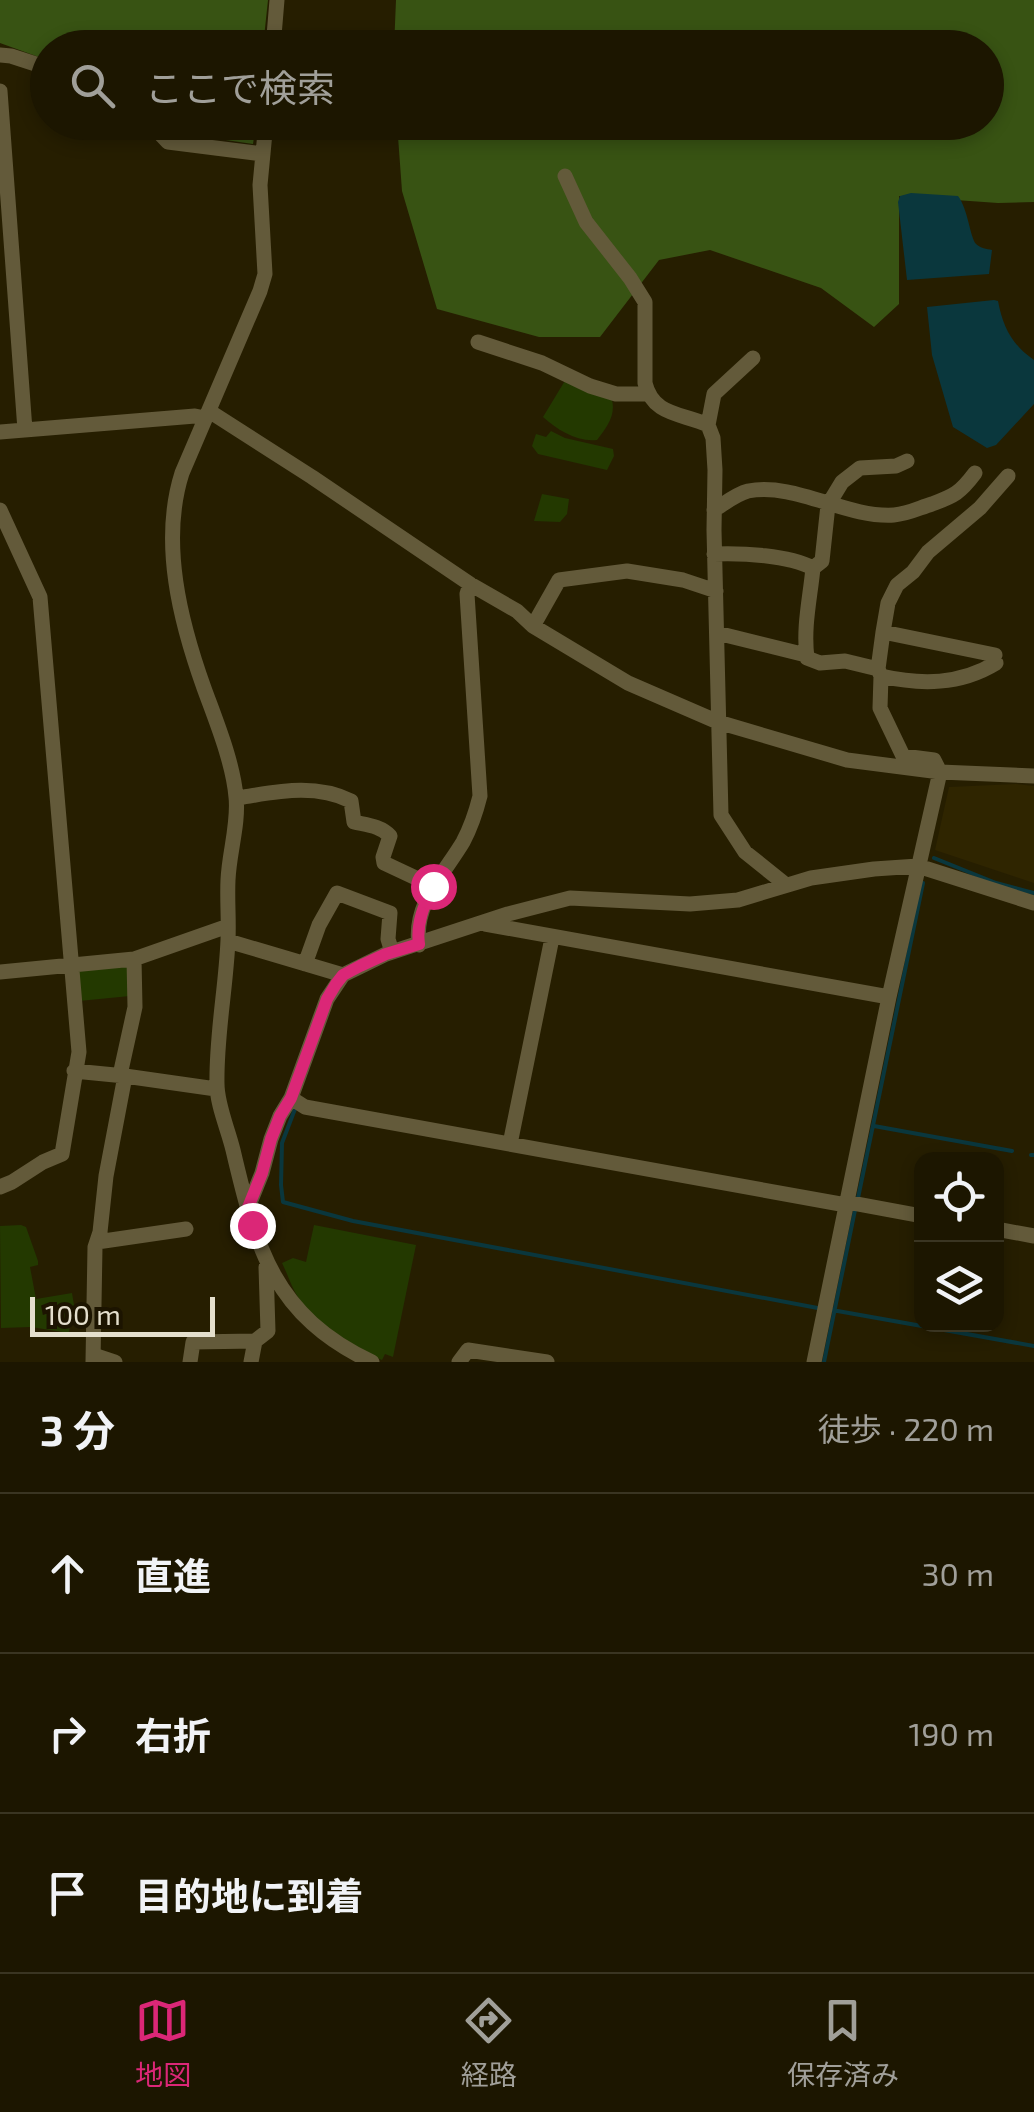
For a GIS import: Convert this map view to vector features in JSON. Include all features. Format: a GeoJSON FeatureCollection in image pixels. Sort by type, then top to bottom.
{"type":"FeatureCollection","features":[{"type":"Feature","properties":{"kind":"street"},"geometry":{"type":"LineString","coordinates":[[274,30],[277,0]]}},
{"type":"Feature","properties":{"kind":"street"},"geometry":{"type":"LineString","coordinates":[[0,54],[30,62]]}},
{"type":"Feature","properties":{"kind":"street"},"geometry":{"type":"LineString","coordinates":[[0,91],[25,430]]}},
{"type":"Feature","properties":{"kind":"street"},"geometry":{"type":"LineString","coordinates":[[166,140],[193,147],[263,154]]}},
{"type":"Feature","properties":{"kind":"street"},"geometry":{"type":"LineString","coordinates":[[264,140],[260,185],[265,274],[175,495],[172,523],[177,593],[190,647],[223,739],[236,798],[216,1089],[247,1210],[266,1262],[308,1320],[350,1357],[372,1362]]}},
{"type":"Feature","properties":{"kind":"street"},"geometry":{"type":"LineString","coordinates":[[566,176],[586,222],[646,302],[648,394],[666,412],[708,424]]}},
{"type":"Feature","properties":{"kind":"street"},"geometry":{"type":"LineString","coordinates":[[478,342],[616,394],[648,394]]}},
{"type":"Feature","properties":{"kind":"street"},"geometry":{"type":"LineString","coordinates":[[753,358],[714,394],[708,424],[714,438],[721,814],[745,852],[786,884]]}},
{"type":"Feature","properties":{"kind":"street"},"geometry":{"type":"LineString","coordinates":[[0,432],[207,414],[312,477],[533,626],[628,683],[718,722],[847,760],[940,772],[1034,776]]}},
{"type":"Feature","properties":{"kind":"street"},"geometry":{"type":"LineString","coordinates":[[883,632],[995,659],[970,676],[906,682],[845,661],[820,663],[807,658],[805,612],[813,568],[822,561],[828,505],[846,477],[860,468],[896,466],[907,461]]}},
{"type":"Feature","properties":{"kind":"street"},"geometry":{"type":"LineString","coordinates":[[714,510],[748,491],[794,494],[878,515],[910,512],[952,498],[975,473]]}},
{"type":"Feature","properties":{"kind":"street"},"geometry":{"type":"LineString","coordinates":[[814,1362],[940,772],[934,760],[904,756],[880,708],[879,672],[888,603],[897,584],[980,508],[1008,476]]}},
{"type":"Feature","properties":{"kind":"street"},"geometry":{"type":"LineString","coordinates":[[0,510],[40,597],[79,1052],[62,1154],[0,1186]]}},
{"type":"Feature","properties":{"kind":"street"},"geometry":{"type":"LineString","coordinates":[[714,554],[744,554],[813,568]]}},
{"type":"Feature","properties":{"kind":"street"},"geometry":{"type":"LineString","coordinates":[[533,626],[559,580],[627,572],[683,580],[716,591]]}},
{"type":"Feature","properties":{"kind":"street"},"geometry":{"type":"LineString","coordinates":[[419,944],[420,917],[433,886],[474,820],[480,796],[467,594],[470,584]]}},
{"type":"Feature","properties":{"kind":"street"},"geometry":{"type":"LineString","coordinates":[[717,632],[806,654]]}},
{"type":"Feature","properties":{"kind":"street"},"geometry":{"type":"LineString","coordinates":[[236,798],[302,789],[352,801],[354,822],[374,826],[390,836],[384,863],[433,886]]}},
{"type":"Feature","properties":{"kind":"street"},"geometry":{"type":"LineString","coordinates":[[247,1210],[327,999],[343,975],[392,952],[570,898],[690,904],[738,900],[786,884],[874,869],[918,866],[1034,903]]}},
{"type":"Feature","properties":{"kind":"street"},"geometry":{"type":"LineString","coordinates":[[305,964],[318,925],[337,893],[390,913],[388,939],[392,952]]}},
{"type":"Feature","properties":{"kind":"street"},"geometry":{"type":"LineString","coordinates":[[480,924],[889,997]]}},
{"type":"Feature","properties":{"kind":"street"},"geometry":{"type":"LineString","coordinates":[[0,972],[134,959],[228,933],[343,975]]}},
{"type":"Feature","properties":{"kind":"street"},"geometry":{"type":"LineString","coordinates":[[510,1144],[552,938]]}},
{"type":"Feature","properties":{"kind":"street"},"geometry":{"type":"LineString","coordinates":[[115,1362],[93,1358],[95,1247],[135,1007],[134,959]]}},
{"type":"Feature","properties":{"kind":"street"},"geometry":{"type":"LineString","coordinates":[[74,1071],[216,1089]]}},
{"type":"Feature","properties":{"kind":"street"},"geometry":{"type":"LineString","coordinates":[[291,1098],[305,1106],[914,1215]]}},
{"type":"Feature","properties":{"kind":"street"},"geometry":{"type":"LineString","coordinates":[[97,1242],[186,1228]]}},
{"type":"Feature","properties":{"kind":"street"},"geometry":{"type":"LineString","coordinates":[[1004,1230],[1034,1236]]}},
{"type":"Feature","properties":{"kind":"street"},"geometry":{"type":"LineString","coordinates":[[190,1362],[193,1342],[255,1341],[268,1331],[266,1262]]}},
{"type":"Feature","properties":{"kind":"street"},"geometry":{"type":"LineString","coordinates":[[251,1362],[255,1341]]}},
{"type":"Feature","properties":{"kind":"street"},"geometry":{"type":"LineString","coordinates":[[459,1362],[468,1350],[547,1362]]}},
{"type":"Feature","properties":{"kind":"shaded area"},"geometry":{"type":"Polygon","coordinates":[[[1034,786],[1034,883],[935,850],[949,787],[1034,786]]]}},
{"type":"Feature","properties":{"kind":"green space"},"geometry":{"type":"Polygon","coordinates":[[[0,0],[268,0],[265,30],[30,30],[30,54],[0,43],[0,0]]]}},
{"type":"Feature","properties":{"kind":"green space"},"geometry":{"type":"Polygon","coordinates":[[[396,0],[1034,0],[1034,202],[899,196],[899,304],[874,327],[821,288],[710,250],[659,260],[600,337],[539,337],[437,309],[402,191],[398,140],[1004,140],[1004,30],[395,30],[396,0]]]}},
{"type":"Feature","properties":{"kind":"green space"},"geometry":{"type":"Polygon","coordinates":[[[566,379],[612,400],[611,417],[597,440],[568,434],[543,417],[566,379]]]}},
{"type":"Feature","properties":{"kind":"green space"},"geometry":{"type":"Polygon","coordinates":[[[551,431],[613,449],[607,470],[538,454],[532,446],[536,434],[546,437],[551,431]]]}},
{"type":"Feature","properties":{"kind":"green space"},"geometry":{"type":"Polygon","coordinates":[[[542,494],[569,499],[567,514],[560,522],[534,521],[542,494]]]}},
{"type":"Feature","properties":{"kind":"green space"},"geometry":{"type":"Polygon","coordinates":[[[124,965],[129,969],[130,996],[79,1001],[78,969],[124,965]]]}},
{"type":"Feature","properties":{"kind":"green space"},"geometry":{"type":"Polygon","coordinates":[[[314,1225],[416,1245],[393,1357],[385,1354],[382,1360],[348,1343],[317,1319],[297,1296],[282,1263],[293,1258],[306,1262],[314,1225]]]}},
{"type":"Feature","properties":{"kind":"green space"},"geometry":{"type":"Polygon","coordinates":[[[0,1226],[26,1227],[38,1261],[38,1265],[30,1267],[36,1299],[72,1293],[74,1305],[91,1302],[91,1314],[71,1314],[69,1333],[31,1327],[1,1328],[0,1226]]]}},
{"type":"Feature","properties":{"kind":"water"},"geometry":{"type":"Polygon","coordinates":[[[900,196],[958,196],[976,244],[992,250],[989,274],[907,280],[898,202],[900,196]]]}},
{"type":"Feature","properties":{"kind":"water"},"geometry":{"type":"Polygon","coordinates":[[[998,301],[1014,342],[1034,360],[1034,404],[996,445],[987,448],[953,427],[932,355],[927,307],[998,301]]]}},
{"type":"Feature","properties":{"kind":"waterway"},"geometry":{"type":"LineString","coordinates":[[934,858],[996,883],[1034,893]]}},
{"type":"Feature","properties":{"kind":"waterway"},"geometry":{"type":"LineString","coordinates":[[858,1198],[923,883]]}},
{"type":"Feature","properties":{"kind":"waterway"},"geometry":{"type":"LineString","coordinates":[[295,1109],[282,1143],[283,1202],[353,1221],[823,1309]]}},
{"type":"Feature","properties":{"kind":"waterway"},"geometry":{"type":"LineString","coordinates":[[874,1126],[1012,1151]]}},
{"type":"Feature","properties":{"kind":"waterway"},"geometry":{"type":"LineString","coordinates":[[824,1362],[855,1210]]}},
{"type":"Feature","properties":{"kind":"waterway"},"geometry":{"type":"LineString","coordinates":[[832,1310],[1034,1346]]}},
{"type":"Feature","properties":{"kind":"route"},"geometry":{"type":"LineString","coordinates":[[252,1225],[247,1210],[327,999],[343,975],[386,954],[419,944],[420,917],[433,886]]}}]}
